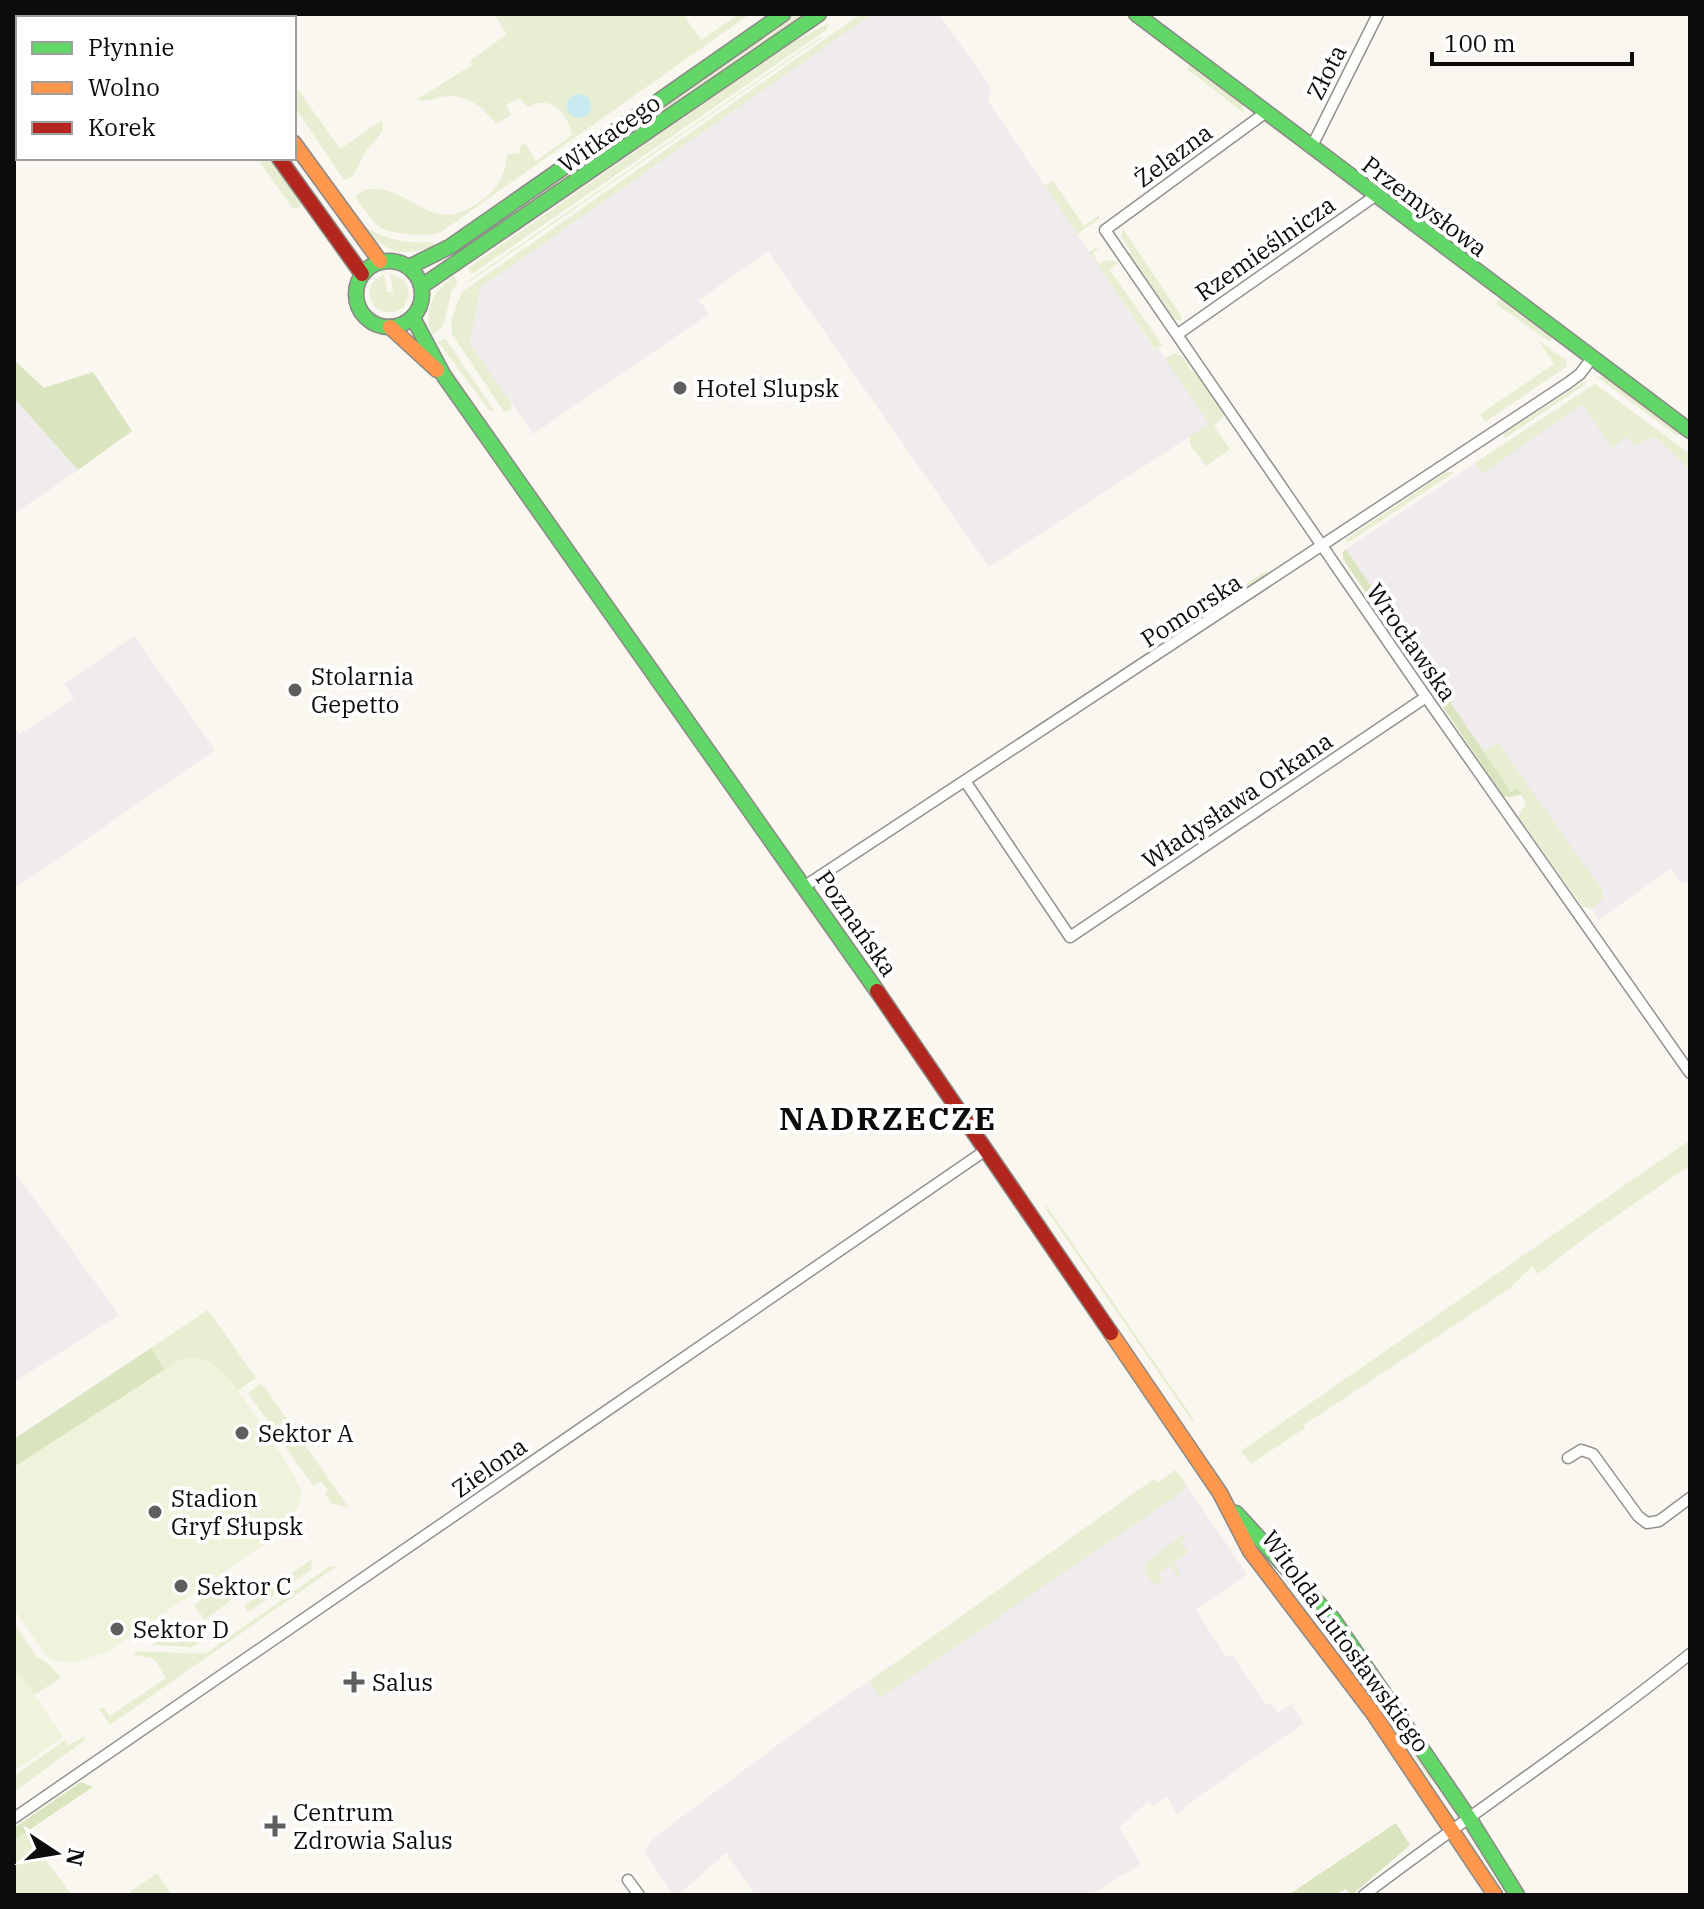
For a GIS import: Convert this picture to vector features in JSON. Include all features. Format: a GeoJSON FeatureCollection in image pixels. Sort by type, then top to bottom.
{"type":"FeatureCollection","features":[{"type":"Feature","properties":{"kind":"main road","name":"Witkacego"},"geometry":{"type":"LineString","coordinates":[[409,267],[451,246],[783,14]]}},
{"type":"Feature","properties":{"kind":"main road","name":"Witkacego"},"geometry":{"type":"LineString","coordinates":[[422,286],[819,14]]}},
{"type":"Feature","properties":{"kind":"main road","name":"Przemysłowa"},"geometry":{"type":"LineString","coordinates":[[1136,14],[1690,431]]}},
{"type":"Feature","properties":{"kind":"main road"},"geometry":{"type":"LineString","coordinates":[[296,146],[380,261]]}},
{"type":"Feature","properties":{"kind":"main road"},"geometry":{"type":"LineString","coordinates":[[280,160],[362,274]]}},
{"type":"Feature","properties":{"kind":"main road"},"geometry":{"type":"LineString","coordinates":[[390,260],[409,267],[422,286],[420,308],[413,318],[407,323],[390,327],[369,321],[358,305],[357,283],[362,274],[380,261],[390,260]]}},
{"type":"Feature","properties":{"kind":"main road","name":"Poznańska"},"geometry":{"type":"LineString","coordinates":[[413,318],[444,376],[805,886],[1225,1501]]}},
{"type":"Feature","properties":{"kind":"main road","name":"Poznańska"},"geometry":{"type":"LineString","coordinates":[[390,327],[444,376]]}},
{"type":"Feature","properties":{"kind":"main road","name":"Witolda Lutosławskiego"},"geometry":{"type":"LineString","coordinates":[[1225,1501],[1333,1619],[1469,1818],[1517,1895]]}},
{"type":"Feature","properties":{"kind":"main road","name":"Witolda Lutosławskiego"},"geometry":{"type":"LineString","coordinates":[[1225,1501],[1250,1551],[1352,1684],[1495,1895]]}},
{"type":"Feature","properties":{"kind":"street","name":"Złota"},"geometry":{"type":"LineString","coordinates":[[1311,148],[1378,14]]}},
{"type":"Feature","properties":{"kind":"street","name":"Żelazna"},"geometry":{"type":"LineString","coordinates":[[1105,230],[1265,113]]}},
{"type":"Feature","properties":{"kind":"street","name":"Rzemieślnicza"},"geometry":{"type":"LineString","coordinates":[[1178,334],[1375,196]]}},
{"type":"Feature","properties":{"kind":"street","name":"Wrocławska"},"geometry":{"type":"LineString","coordinates":[[1105,230],[1426,697],[1690,1073]]}},
{"type":"Feature","properties":{"kind":"street","name":"Pomorska"},"geometry":{"type":"LineString","coordinates":[[805,886],[1568,383],[1580,374],[1592,358]]}},
{"type":"Feature","properties":{"kind":"street","name":"Władysława Orkana"},"geometry":{"type":"LineString","coordinates":[[965,781],[1070,937],[1426,697]]}},
{"type":"Feature","properties":{"kind":"street","name":"Zielona"},"geometry":{"type":"LineString","coordinates":[[14,1818],[986,1150]]}},
{"type":"Feature","properties":{"kind":"street"},"geometry":{"type":"LineString","coordinates":[[1568,1458],[1581,1450],[1593,1454],[1638,1516],[1647,1523],[1659,1521],[1690,1498]]}},
{"type":"Feature","properties":{"kind":"street"},"geometry":{"type":"LineString","coordinates":[[1364,1895],[1512,1785],[1590,1733],[1690,1654]]}},
{"type":"Feature","properties":{"kind":"street"},"geometry":{"type":"LineString","coordinates":[[628,1880],[639,1895]]}},
{"type":"Feature","properties":{"kind":"shaded area"},"geometry":{"type":"Polygon","coordinates":[[[19,14],[130,14],[127,16],[19,14]]]}},
{"type":"Feature","properties":{"kind":"shaded area"},"geometry":{"type":"Polygon","coordinates":[[[871,14],[939,14],[991,87],[988,101],[1154,349],[1159,349],[1209,424],[989,567],[768,251],[699,300],[709,314],[533,434],[470,344],[480,288],[871,14]]]}},
{"type":"Feature","properties":{"kind":"shaded area"},"geometry":{"type":"Polygon","coordinates":[[[1595,384],[1690,454],[1690,880],[1682,884],[1671,868],[1599,920],[1559,861],[1564,857],[1518,788],[1511,792],[1346,549],[1595,384]]]}},
{"type":"Feature","properties":{"kind":"shaded area"},"geometry":{"type":"Polygon","coordinates":[[[14,398],[78,470],[14,514],[14,398]]]}},
{"type":"Feature","properties":{"kind":"shaded area"},"geometry":{"type":"Polygon","coordinates":[[[134,636],[215,750],[14,889],[14,728],[20,734],[74,699],[64,684],[134,636]]]}},
{"type":"Feature","properties":{"kind":"shaded area"},"geometry":{"type":"Polygon","coordinates":[[[14,1171],[119,1315],[14,1382],[14,1171]]]}},
{"type":"Feature","properties":{"kind":"shaded area"},"geometry":{"type":"Polygon","coordinates":[[[1176,1470],[1247,1574],[1196,1610],[1226,1657],[1232,1655],[1266,1705],[1270,1703],[1278,1713],[1291,1704],[1304,1723],[1177,1814],[1167,1797],[1153,1806],[1149,1801],[1119,1827],[1141,1864],[1090,1895],[755,1895],[726,1853],[678,1895],[673,1895],[645,1852],[651,1840],[799,1729],[1154,1479],[1158,1483],[1176,1470]]]}},
{"type":"Feature","properties":{"kind":"green space"},"geometry":{"type":"Polygon","coordinates":[[[494,14],[683,14],[701,40],[739,14],[750,14],[441,232],[407,234],[381,228],[355,197],[364,190],[396,194],[435,213],[450,214],[466,210],[495,188],[505,167],[507,154],[520,153],[520,146],[525,143],[536,161],[572,135],[562,113],[551,104],[528,107],[519,98],[506,105],[511,115],[496,124],[469,100],[448,96],[416,100],[472,65],[470,61],[507,34],[494,14]]]}},
{"type":"Feature","properties":{"kind":"green space"},"geometry":{"type":"Polygon","coordinates":[[[794,14],[805,14],[458,254],[456,251],[794,14]]]}},
{"type":"Feature","properties":{"kind":"green space"},"geometry":{"type":"Polygon","coordinates":[[[861,14],[872,14],[480,288],[470,344],[512,404],[510,410],[504,412],[452,334],[451,320],[462,292],[861,14]]]}},
{"type":"Feature","properties":{"kind":"green space"},"geometry":{"type":"Polygon","coordinates":[[[829,23],[826,30],[472,274],[468,268],[791,43],[829,23]]]}},
{"type":"Feature","properties":{"kind":"green space"},"geometry":{"type":"Polygon","coordinates":[[[822,36],[469,282],[468,281],[822,36]]]}},
{"type":"Feature","properties":{"kind":"green space"},"geometry":{"type":"Polygon","coordinates":[[[1190,64],[1242,103],[1244,113],[1187,69],[1190,64]]]}},
{"type":"Feature","properties":{"kind":"green space"},"geometry":{"type":"Polygon","coordinates":[[[296,87],[340,149],[382,120],[383,131],[366,151],[353,176],[344,180],[296,109],[296,87]]]}},
{"type":"Feature","properties":{"kind":"green space"},"geometry":{"type":"Polygon","coordinates":[[[258,160],[271,160],[301,203],[300,207],[293,209],[258,160]]]}},
{"type":"Feature","properties":{"kind":"green space"},"geometry":{"type":"Polygon","coordinates":[[[1053,181],[1084,226],[1100,218],[1077,234],[1045,186],[1053,181]]]}},
{"type":"Feature","properties":{"kind":"green space"},"geometry":{"type":"Polygon","coordinates":[[[364,225],[387,237],[435,245],[414,252],[395,251],[378,242],[364,225]]]}},
{"type":"Feature","properties":{"kind":"green space"},"geometry":{"type":"Polygon","coordinates":[[[1123,229],[1181,316],[1181,321],[1172,318],[1128,254],[1131,252],[1121,236],[1123,229]]]}},
{"type":"Feature","properties":{"kind":"green space"},"geometry":{"type":"Polygon","coordinates":[[[1097,247],[1092,253],[1099,264],[1108,260],[1119,262],[1110,270],[1163,346],[1155,349],[1089,252],[1097,247]]]}},
{"type":"Feature","properties":{"kind":"green space"},"geometry":{"type":"Polygon","coordinates":[[[390,273],[406,282],[409,294],[404,307],[385,312],[372,303],[371,287],[384,274],[387,292],[393,292],[390,273]]]}},
{"type":"Feature","properties":{"kind":"green space"},"geometry":{"type":"Polygon","coordinates":[[[454,276],[458,283],[452,290],[443,326],[433,335],[429,310],[441,287],[454,276]]]}},
{"type":"Feature","properties":{"kind":"green space"},"geometry":{"type":"Polygon","coordinates":[[[1500,298],[1553,337],[1550,342],[1496,304],[1500,298]]]}},
{"type":"Feature","properties":{"kind":"green space"},"geometry":{"type":"Polygon","coordinates":[[[443,339],[495,412],[489,410],[438,342],[443,339]]]}},
{"type":"Feature","properties":{"kind":"green space"},"geometry":{"type":"Polygon","coordinates":[[[1538,340],[1567,361],[1566,367],[1485,422],[1480,414],[1554,364],[1538,340]]]}},
{"type":"Feature","properties":{"kind":"green space"},"geometry":{"type":"Polygon","coordinates":[[[1175,353],[1183,357],[1189,368],[1213,392],[1224,416],[1214,426],[1230,449],[1206,466],[1190,445],[1190,436],[1209,424],[1165,359],[1175,353]]]}},
{"type":"Feature","properties":{"kind":"green space"},"geometry":{"type":"Polygon","coordinates":[[[14,360],[44,388],[93,372],[132,431],[78,470],[14,398],[14,360]]]}},
{"type":"Feature","properties":{"kind":"green space"},"geometry":{"type":"Polygon","coordinates":[[[1596,376],[1608,378],[1680,435],[1676,435],[1596,376]]]}},
{"type":"Feature","properties":{"kind":"green space"},"geometry":{"type":"Polygon","coordinates":[[[1587,380],[1586,384],[1505,438],[1503,434],[1587,380]]]}},
{"type":"Feature","properties":{"kind":"green space"},"geometry":{"type":"Polygon","coordinates":[[[1595,384],[1690,454],[1690,470],[1657,438],[1647,439],[1635,447],[1627,437],[1612,448],[1582,404],[1482,474],[1475,463],[1595,384]]]}},
{"type":"Feature","properties":{"kind":"green space"},"geometry":{"type":"Polygon","coordinates":[[[1446,472],[1455,472],[1349,542],[1345,540],[1446,472]]]}},
{"type":"Feature","properties":{"kind":"green space"},"geometry":{"type":"Polygon","coordinates":[[[1346,549],[1410,644],[1419,639],[1430,657],[1423,662],[1511,792],[1517,788],[1522,794],[1503,796],[1343,559],[1346,549]]]}},
{"type":"Feature","properties":{"kind":"green space"},"geometry":{"type":"Polygon","coordinates":[[[1267,570],[1266,576],[1186,629],[1180,627],[1267,570]]]}},
{"type":"Feature","properties":{"kind":"green space"},"geometry":{"type":"Polygon","coordinates":[[[1498,743],[1602,890],[1603,900],[1591,909],[1582,906],[1518,817],[1526,803],[1517,788],[1511,792],[1483,752],[1498,743]]]}},
{"type":"Feature","properties":{"kind":"green space"},"geometry":{"type":"Polygon","coordinates":[[[1690,1140],[1690,1165],[1538,1274],[1532,1266],[1510,1288],[1304,1425],[1305,1428],[1251,1464],[1241,1451],[1690,1140]]]}},
{"type":"Feature","properties":{"kind":"green space"},"geometry":{"type":"Polygon","coordinates":[[[1045,1203],[1194,1420],[1048,1212],[1045,1203]]]}},
{"type":"Feature","properties":{"kind":"green space"},"geometry":{"type":"Polygon","coordinates":[[[208,1310],[256,1378],[216,1406],[14,1467],[165,1370],[151,1348],[208,1310]]]}},
{"type":"Feature","properties":{"kind":"green space"},"geometry":{"type":"Polygon","coordinates":[[[151,1348],[165,1370],[14,1467],[14,1439],[151,1348]]]}},
{"type":"Feature","properties":{"kind":"green space","name":"Stadion Gryf Słupsk"},"geometry":{"type":"Polygon","coordinates":[[[189,1357],[216,1366],[240,1394],[298,1484],[301,1492],[298,1506],[287,1524],[272,1539],[109,1651],[73,1663],[52,1660],[45,1655],[14,1609],[14,1467],[181,1359],[189,1357]]]}},
{"type":"Feature","properties":{"kind":"green space"},"geometry":{"type":"Polygon","coordinates":[[[260,1384],[349,1508],[331,1503],[321,1481],[313,1486],[248,1393],[260,1384]]]}},
{"type":"Feature","properties":{"kind":"green space"},"geometry":{"type":"Polygon","coordinates":[[[1176,1470],[1186,1484],[1183,1491],[880,1698],[870,1681],[1154,1479],[1158,1483],[1176,1470]]]}},
{"type":"Feature","properties":{"kind":"green space"},"geometry":{"type":"Polygon","coordinates":[[[1183,1534],[1188,1535],[1181,1542],[1188,1552],[1174,1562],[1180,1576],[1170,1566],[1159,1573],[1162,1580],[1155,1585],[1145,1572],[1146,1563],[1183,1534]]]}},
{"type":"Feature","properties":{"kind":"green space"},"geometry":{"type":"Polygon","coordinates":[[[312,1559],[311,1570],[248,1612],[244,1606],[312,1559]]]}},
{"type":"Feature","properties":{"kind":"green space"},"geometry":{"type":"Polygon","coordinates":[[[330,1566],[337,1566],[110,1725],[99,1709],[103,1707],[110,1716],[166,1678],[154,1659],[134,1655],[135,1651],[205,1654],[330,1566]]]}},
{"type":"Feature","properties":{"kind":"green space"},"geometry":{"type":"Polygon","coordinates":[[[221,1585],[231,1600],[205,1620],[194,1605],[221,1585]]]}},
{"type":"Feature","properties":{"kind":"green space"},"geometry":{"type":"Polygon","coordinates":[[[14,1623],[36,1656],[51,1666],[61,1678],[34,1695],[14,1666],[14,1623]]]}},
{"type":"Feature","properties":{"kind":"green space"},"geometry":{"type":"Polygon","coordinates":[[[171,1633],[183,1634],[186,1638],[189,1635],[192,1640],[196,1637],[200,1643],[191,1647],[152,1645],[171,1633]]]}},
{"type":"Feature","properties":{"kind":"green space"},"geometry":{"type":"Polygon","coordinates":[[[1339,1646],[1344,1647],[1435,1778],[1431,1781],[1339,1646]]]}},
{"type":"Feature","properties":{"kind":"green space"},"geometry":{"type":"Polygon","coordinates":[[[14,1666],[63,1737],[14,1771],[14,1666]]]}},
{"type":"Feature","properties":{"kind":"green space"},"geometry":{"type":"Polygon","coordinates":[[[83,1737],[85,1740],[14,1792],[14,1776],[65,1740],[69,1745],[83,1737]]]}},
{"type":"Feature","properties":{"kind":"green space"},"geometry":{"type":"Polygon","coordinates":[[[81,1782],[93,1787],[14,1840],[14,1828],[81,1782]]]}},
{"type":"Feature","properties":{"kind":"green space"},"geometry":{"type":"Polygon","coordinates":[[[1396,1823],[1410,1845],[1352,1895],[1345,1889],[1335,1895],[1288,1895],[1396,1823]]]}},
{"type":"Feature","properties":{"kind":"green space"},"geometry":{"type":"Polygon","coordinates":[[[25,1833],[72,1895],[14,1895],[14,1840],[25,1833]]]}},
{"type":"Feature","properties":{"kind":"green space"},"geometry":{"type":"Polygon","coordinates":[[[157,1873],[172,1895],[126,1895],[157,1873]]]}},
{"type":"Feature","properties":{"kind":"water"},"geometry":{"type":"Polygon","coordinates":[[[579,94],[590,101],[591,106],[584,117],[579,118],[568,111],[567,106],[574,95],[579,94]]]}},
{"type":"Feature","properties":{"kind":"traffic: fast"},"geometry":{"type":"LineString","coordinates":[[409,267],[451,246],[783,14]]}},
{"type":"Feature","properties":{"kind":"traffic: fast"},"geometry":{"type":"LineString","coordinates":[[422,286],[819,14]]}},
{"type":"Feature","properties":{"kind":"traffic: fast"},"geometry":{"type":"LineString","coordinates":[[1136,14],[1690,431]]}},
{"type":"Feature","properties":{"kind":"traffic: fast"},"geometry":{"type":"LineString","coordinates":[[382,261],[396,261],[408,266],[417,275],[422,294],[420,307],[413,318],[396,327],[382,327],[370,322],[361,313],[356,301],[356,287],[361,275],[370,266],[382,261]]}},
{"type":"Feature","properties":{"kind":"traffic: fast"},"geometry":{"type":"LineString","coordinates":[[413,318],[444,376],[877,991]]}},
{"type":"Feature","properties":{"kind":"traffic: fast"},"geometry":{"type":"LineString","coordinates":[[1236,1513],[1333,1619],[1469,1818],[1517,1895]]}},
{"type":"Feature","properties":{"kind":"traffic: slow"},"geometry":{"type":"LineString","coordinates":[[296,146],[380,261]]}},
{"type":"Feature","properties":{"kind":"traffic: slow"},"geometry":{"type":"LineString","coordinates":[[390,327],[437,370]]}},
{"type":"Feature","properties":{"kind":"traffic: slow"},"geometry":{"type":"LineString","coordinates":[[1111,1333],[1220,1493],[1250,1551],[1373,1713],[1495,1895]]}},
{"type":"Feature","properties":{"kind":"traffic: jam"},"geometry":{"type":"LineString","coordinates":[[280,160],[362,274]]}},
{"type":"Feature","properties":{"kind":"traffic: jam"},"geometry":{"type":"LineString","coordinates":[[877,991],[1111,1333]]}},
{"type":"Feature","properties":{"kind":"place","name":"Hotel Slupsk"},"geometry":{"type":"Point","coordinates":[680,388]}},
{"type":"Feature","properties":{"kind":"place","name":"Stolarnia Gepetto"},"geometry":{"type":"Point","coordinates":[295,690]}},
{"type":"Feature","properties":{"kind":"place","name":"Sektor A"},"geometry":{"type":"Point","coordinates":[242,1433]}},
{"type":"Feature","properties":{"kind":"place","name":"Stadion Gryf Słupsk"},"geometry":{"type":"Point","coordinates":[155,1512]}},
{"type":"Feature","properties":{"kind":"place","name":"Sektor C"},"geometry":{"type":"Point","coordinates":[181,1586]}},
{"type":"Feature","properties":{"kind":"place","name":"Sektor D"},"geometry":{"type":"Point","coordinates":[117,1629]}},
{"type":"Feature","properties":{"kind":"place","name":"Salus"},"geometry":{"type":"Point","coordinates":[354,1682]}},
{"type":"Feature","properties":{"kind":"place","name":"Centrum Zdrowia Salus"},"geometry":{"type":"Point","coordinates":[275,1826]}},
{"type":"Feature","properties":{"kind":"district","name":"NADRZECZE"},"geometry":{"type":"Point","coordinates":[888,1118]}}]}
